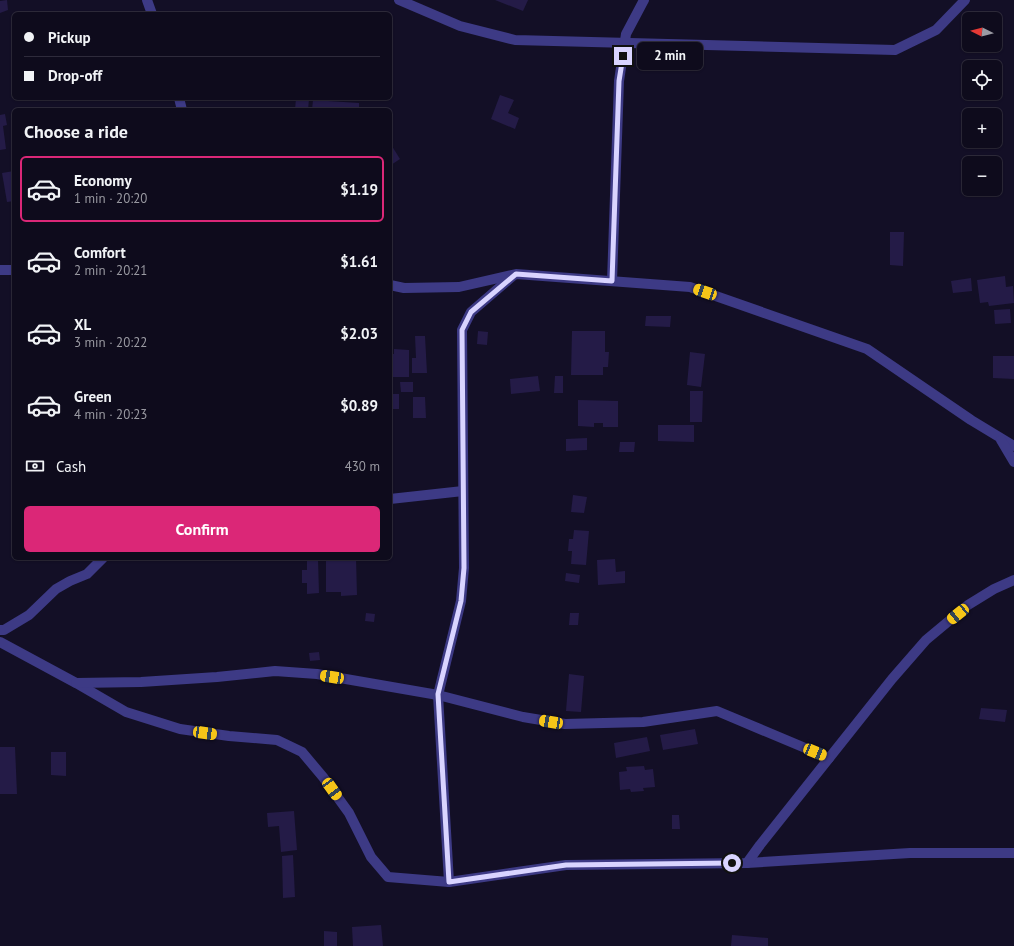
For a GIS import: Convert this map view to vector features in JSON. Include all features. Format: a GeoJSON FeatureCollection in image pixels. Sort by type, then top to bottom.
{"type":"FeatureCollection","features":[{"type":"Feature","properties":{"kind":"street"},"geometry":{"type":"LineString","coordinates":[[147,0],[151,12]]}},
{"type":"Feature","properties":{"kind":"street"},"geometry":{"type":"LineString","coordinates":[[399,0],[460,26],[515,40],[896,50],[936,30],[965,0]]}},
{"type":"Feature","properties":{"kind":"street"},"geometry":{"type":"LineString","coordinates":[[612,281],[619,81],[626,34],[644,0]]}},
{"type":"Feature","properties":{"kind":"street"},"geometry":{"type":"LineString","coordinates":[[0,270],[12,270]]}},
{"type":"Feature","properties":{"kind":"street"},"geometry":{"type":"LineString","coordinates":[[449,882],[438,694],[461,601],[464,568],[462,330],[471,312],[516,274]]}},
{"type":"Feature","properties":{"kind":"street"},"geometry":{"type":"LineString","coordinates":[[392,285],[404,288],[459,287],[516,274],[690,287],[867,349],[1014,446]]}},
{"type":"Feature","properties":{"kind":"street"},"geometry":{"type":"LineString","coordinates":[[1000,438],[1014,462]]}},
{"type":"Feature","properties":{"kind":"street"},"geometry":{"type":"LineString","coordinates":[[392,500],[463,491]]}},
{"type":"Feature","properties":{"kind":"street"},"geometry":{"type":"LineString","coordinates":[[0,630],[4,630],[29,615],[56,589],[87,574],[101,560]]}},
{"type":"Feature","properties":{"kind":"street"},"geometry":{"type":"LineString","coordinates":[[747,863],[892,679],[926,640],[968,605],[994,589],[1014,580]]}},
{"type":"Feature","properties":{"kind":"street"},"geometry":{"type":"LineString","coordinates":[[0,642],[126,712],[180,729],[229,736],[277,740],[302,752],[323,777],[349,813],[371,857],[388,877],[449,882],[566,865],[747,863],[910,853],[1014,853]]}},
{"type":"Feature","properties":{"kind":"street"},"geometry":{"type":"LineString","coordinates":[[76,683],[217,677],[275,671],[317,674],[438,694],[523,717],[565,724],[643,722],[717,711],[829,758]]}},
{"type":"Feature","properties":{"kind":"building"},"geometry":{"type":"Polygon","coordinates":[[[7,0],[8,10],[0,13],[0,1],[7,0]]]}},
{"type":"Feature","properties":{"kind":"building"},"geometry":{"type":"Polygon","coordinates":[[[495,0],[528,0],[523,11],[495,0]]]}},
{"type":"Feature","properties":{"kind":"building"},"geometry":{"type":"Polygon","coordinates":[[[500,95],[514,100],[508,113],[519,118],[515,129],[491,119],[500,95]]]}},
{"type":"Feature","properties":{"kind":"building"},"geometry":{"type":"Polygon","coordinates":[[[296,100],[309,100],[308,108],[295,108],[296,100]]]}},
{"type":"Feature","properties":{"kind":"building"},"geometry":{"type":"Polygon","coordinates":[[[313,100],[359,103],[359,108],[312,108],[313,100]]]}},
{"type":"Feature","properties":{"kind":"building"},"geometry":{"type":"Polygon","coordinates":[[[5,114],[7,125],[3,126],[6,149],[0,150],[0,115],[5,114]]]}},
{"type":"Feature","properties":{"kind":"building"},"geometry":{"type":"Polygon","coordinates":[[[392,146],[400,159],[392,164],[392,146]]]}},
{"type":"Feature","properties":{"kind":"building"},"geometry":{"type":"Polygon","coordinates":[[[12,171],[12,201],[7,202],[2,173],[12,171]]]}},
{"type":"Feature","properties":{"kind":"building"},"geometry":{"type":"Polygon","coordinates":[[[890,232],[904,232],[903,266],[890,265],[890,232]]]}},
{"type":"Feature","properties":{"kind":"building"},"geometry":{"type":"Polygon","coordinates":[[[1005,276],[1006,287],[1013,286],[1014,303],[989,306],[988,302],[980,303],[977,280],[1005,276]]]}},
{"type":"Feature","properties":{"kind":"building"},"geometry":{"type":"Polygon","coordinates":[[[971,278],[972,291],[953,293],[951,281],[971,278]]]}},
{"type":"Feature","properties":{"kind":"building"},"geometry":{"type":"Polygon","coordinates":[[[1010,309],[1011,323],[995,324],[994,310],[1010,309]]]}},
{"type":"Feature","properties":{"kind":"building"},"geometry":{"type":"Polygon","coordinates":[[[646,316],[671,316],[670,327],[645,326],[646,316]]]}},
{"type":"Feature","properties":{"kind":"building"},"geometry":{"type":"Polygon","coordinates":[[[478,331],[488,332],[487,345],[477,344],[478,331]]]}},
{"type":"Feature","properties":{"kind":"building"},"geometry":{"type":"Polygon","coordinates":[[[572,331],[605,331],[605,352],[609,352],[608,367],[603,367],[603,375],[571,375],[572,331]]]}},
{"type":"Feature","properties":{"kind":"building"},"geometry":{"type":"Polygon","coordinates":[[[415,336],[425,336],[427,373],[412,373],[412,358],[416,358],[415,336]]]}},
{"type":"Feature","properties":{"kind":"building"},"geometry":{"type":"Polygon","coordinates":[[[394,349],[409,350],[409,377],[392,377],[392,354],[394,354],[394,349]]]}},
{"type":"Feature","properties":{"kind":"building"},"geometry":{"type":"Polygon","coordinates":[[[690,352],[705,354],[701,387],[687,385],[690,352]]]}},
{"type":"Feature","properties":{"kind":"building"},"geometry":{"type":"Polygon","coordinates":[[[993,356],[1014,356],[1014,379],[993,378],[993,356]]]}},
{"type":"Feature","properties":{"kind":"building"},"geometry":{"type":"Polygon","coordinates":[[[538,376],[540,391],[511,394],[510,379],[538,376]]]}},
{"type":"Feature","properties":{"kind":"building"},"geometry":{"type":"Polygon","coordinates":[[[555,376],[563,376],[563,393],[554,393],[555,376]]]}},
{"type":"Feature","properties":{"kind":"building"},"geometry":{"type":"Polygon","coordinates":[[[400,382],[413,382],[413,392],[401,392],[400,382]]]}},
{"type":"Feature","properties":{"kind":"building"},"geometry":{"type":"Polygon","coordinates":[[[690,391],[703,391],[702,422],[690,422],[690,391]]]}},
{"type":"Feature","properties":{"kind":"building"},"geometry":{"type":"Polygon","coordinates":[[[392,394],[399,394],[399,409],[392,409],[392,394]]]}},
{"type":"Feature","properties":{"kind":"building"},"geometry":{"type":"Polygon","coordinates":[[[413,397],[425,397],[426,418],[413,418],[413,397]]]}},
{"type":"Feature","properties":{"kind":"building"},"geometry":{"type":"Polygon","coordinates":[[[578,400],[618,401],[618,427],[603,427],[603,423],[594,423],[594,427],[578,426],[578,400]]]}},
{"type":"Feature","properties":{"kind":"building"},"geometry":{"type":"Polygon","coordinates":[[[658,425],[694,425],[694,442],[658,441],[658,425]]]}},
{"type":"Feature","properties":{"kind":"building"},"geometry":{"type":"Polygon","coordinates":[[[587,438],[587,450],[566,451],[566,439],[587,438]]]}},
{"type":"Feature","properties":{"kind":"building"},"geometry":{"type":"Polygon","coordinates":[[[620,442],[635,442],[634,452],[619,452],[620,442]]]}},
{"type":"Feature","properties":{"kind":"building"},"geometry":{"type":"Polygon","coordinates":[[[573,495],[587,497],[584,513],[571,512],[573,495]]]}},
{"type":"Feature","properties":{"kind":"building"},"geometry":{"type":"Polygon","coordinates":[[[574,530],[589,531],[586,565],[571,564],[572,551],[568,551],[569,539],[573,539],[574,530]]]}},
{"type":"Feature","properties":{"kind":"building"},"geometry":{"type":"Polygon","coordinates":[[[615,559],[616,572],[625,571],[625,583],[598,585],[597,560],[615,559]]]}},
{"type":"Feature","properties":{"kind":"building"},"geometry":{"type":"Polygon","coordinates":[[[307,560],[318,560],[319,593],[307,594],[307,583],[302,583],[302,570],[307,570],[307,560]]]}},
{"type":"Feature","properties":{"kind":"building"},"geometry":{"type":"Polygon","coordinates":[[[326,560],[356,560],[357,595],[341,596],[341,592],[326,592],[326,560]]]}},
{"type":"Feature","properties":{"kind":"building"},"geometry":{"type":"Polygon","coordinates":[[[566,573],[580,575],[579,583],[565,581],[566,573]]]}},
{"type":"Feature","properties":{"kind":"building"},"geometry":{"type":"Polygon","coordinates":[[[366,613],[375,614],[374,622],[365,621],[366,613]]]}},
{"type":"Feature","properties":{"kind":"building"},"geometry":{"type":"Polygon","coordinates":[[[570,613],[579,613],[578,625],[569,625],[570,613]]]}},
{"type":"Feature","properties":{"kind":"building"},"geometry":{"type":"Polygon","coordinates":[[[319,652],[320,660],[310,661],[309,653],[319,652]]]}},
{"type":"Feature","properties":{"kind":"building"},"geometry":{"type":"Polygon","coordinates":[[[569,674],[584,676],[581,712],[566,711],[569,674]]]}},
{"type":"Feature","properties":{"kind":"building"},"geometry":{"type":"Polygon","coordinates":[[[981,708],[1007,710],[1005,722],[979,719],[981,708]]]}},
{"type":"Feature","properties":{"kind":"building"},"geometry":{"type":"Polygon","coordinates":[[[695,729],[698,744],[663,750],[660,735],[695,729]]]}},
{"type":"Feature","properties":{"kind":"building"},"geometry":{"type":"Polygon","coordinates":[[[647,737],[650,751],[616,758],[614,743],[647,737]]]}},
{"type":"Feature","properties":{"kind":"building"},"geometry":{"type":"Polygon","coordinates":[[[0,747],[15,747],[17,794],[0,794],[0,747]]]}},
{"type":"Feature","properties":{"kind":"building"},"geometry":{"type":"Polygon","coordinates":[[[51,752],[66,752],[66,776],[51,775],[51,752]]]}},
{"type":"Feature","properties":{"kind":"building"},"geometry":{"type":"Polygon","coordinates":[[[644,766],[645,770],[653,769],[655,787],[643,788],[644,791],[631,792],[630,789],[620,790],[619,772],[627,771],[626,767],[644,766]]]}},
{"type":"Feature","properties":{"kind":"building"},"geometry":{"type":"Polygon","coordinates":[[[294,811],[297,850],[281,852],[279,826],[268,827],[267,813],[294,811]]]}},
{"type":"Feature","properties":{"kind":"building"},"geometry":{"type":"Polygon","coordinates":[[[672,815],[679,815],[680,829],[672,829],[672,815]]]}},
{"type":"Feature","properties":{"kind":"building"},"geometry":{"type":"Polygon","coordinates":[[[293,855],[295,897],[283,898],[282,856],[293,855]]]}},
{"type":"Feature","properties":{"kind":"building"},"geometry":{"type":"Polygon","coordinates":[[[381,925],[383,946],[353,946],[352,927],[381,925]]]}},
{"type":"Feature","properties":{"kind":"building"},"geometry":{"type":"Polygon","coordinates":[[[324,931],[337,932],[337,946],[324,946],[324,931]]]}},
{"type":"Feature","properties":{"kind":"building"},"geometry":{"type":"Polygon","coordinates":[[[732,935],[768,938],[768,946],[731,946],[732,935]]]}},
{"type":"Feature","properties":{"kind":"route"},"geometry":{"type":"LineString","coordinates":[[623,56],[619,81],[612,281],[516,274],[471,312],[462,330],[464,568],[461,601],[438,694],[449,882],[566,865],[732,863]]}}]}
